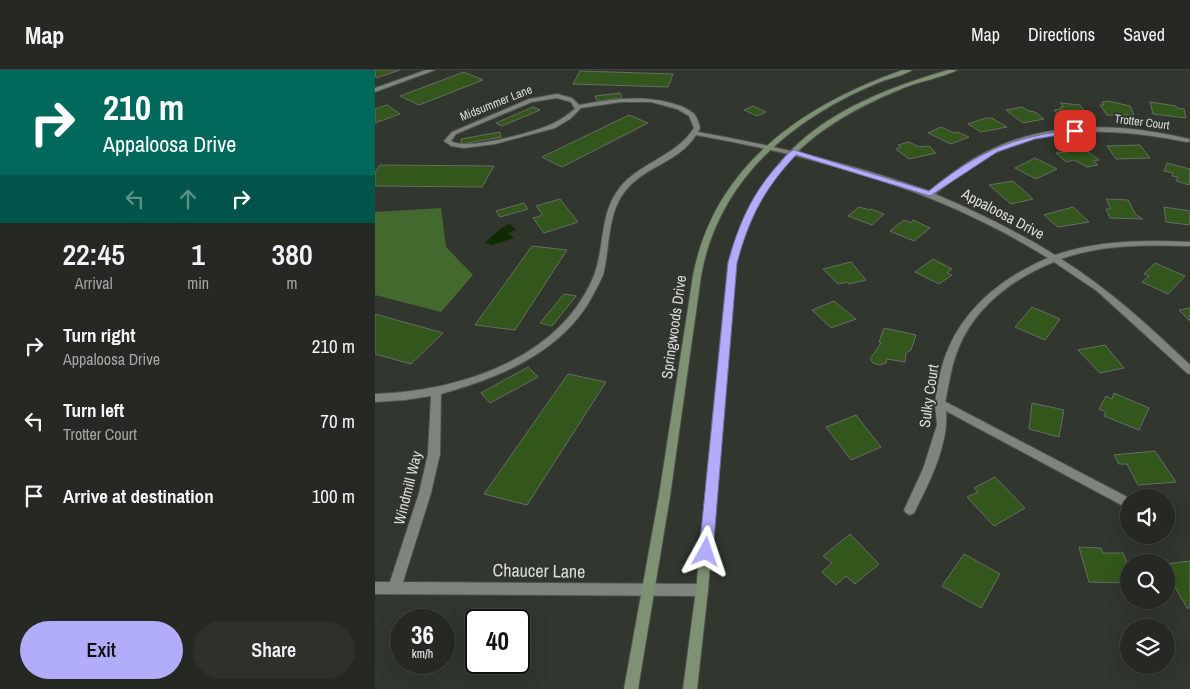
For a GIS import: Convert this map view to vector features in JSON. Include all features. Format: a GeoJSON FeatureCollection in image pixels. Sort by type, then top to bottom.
{"type":"FeatureCollection","features":[{"type":"Feature","properties":{"kind":"street"},"geometry":{"type":"LineString","coordinates":[[375,90],[432,70]]}},
{"type":"Feature","properties":{"kind":"street","name":"Springwoods Drive"},"geometry":{"type":"LineString","coordinates":[[631,689],[650,590],[698,271],[703,248],[714,221],[730,193],[769,146],[796,124],[824,107],[875,81],[909,70]]}},
{"type":"Feature","properties":{"kind":"street"},"geometry":{"type":"LineString","coordinates":[[690,689],[703,590],[733,263],[741,232],[755,200],[767,181],[813,135],[856,107],[907,84],[954,70]]}},
{"type":"Feature","properties":{"kind":"street","name":"Midsummer Lane"},"geometry":{"type":"LineString","coordinates":[[538,98],[565,98],[572,100],[578,107],[562,122],[531,134],[467,147],[453,146],[447,141],[454,133],[538,98]]}},
{"type":"Feature","properties":{"kind":"street"},"geometry":{"type":"LineString","coordinates":[[375,398],[436,393],[471,382],[501,370],[527,356],[570,321],[587,300],[597,279],[618,194],[638,173],[682,147],[695,133],[696,121],[692,115],[666,103],[614,101],[578,107]]}},
{"type":"Feature","properties":{"kind":"street","name":"Trotter Court"},"geometry":{"type":"LineString","coordinates":[[930,194],[980,158],[1013,143],[1034,137],[1111,128],[1149,132],[1187,140]]}},
{"type":"Feature","properties":{"kind":"street","name":"Appaloosa Drive"},"geometry":{"type":"LineString","coordinates":[[695,133],[794,152],[881,177],[965,208],[1056,259],[1099,288],[1190,371]]}},
{"type":"Feature","properties":{"kind":"street","name":"Sulky Court"},"geometry":{"type":"LineString","coordinates":[[910,510],[929,468],[941,425],[940,402],[949,360],[957,340],[971,318],[999,288],[1056,259],[1081,250],[1102,246],[1154,242],[1190,244]]}},
{"type":"Feature","properties":{"kind":"street","name":"Windmill Way"},"geometry":{"type":"LineString","coordinates":[[395,587],[425,493],[433,454],[436,393]]}},
{"type":"Feature","properties":{"kind":"street"},"geometry":{"type":"LineString","coordinates":[[940,402],[1120,499]]}},
{"type":"Feature","properties":{"kind":"street","name":"Chaucer Lane"},"geometry":{"type":"LineString","coordinates":[[375,588],[703,590]]}},
{"type":"Feature","properties":{"kind":"shaded area"},"geometry":{"type":"Polygon","coordinates":[[[441,208],[446,247],[473,275],[441,312],[375,295],[375,212],[441,208]]]}},
{"type":"Feature","properties":{"kind":"shaded area"},"geometry":{"type":"Polygon","coordinates":[[[510,224],[516,230],[508,233],[514,238],[492,245],[485,243],[501,228],[510,224]]]}},
{"type":"Feature","properties":{"kind":"building"},"geometry":{"type":"Polygon","coordinates":[[[375,70],[400,70],[376,78],[375,70]]]}},
{"type":"Feature","properties":{"kind":"building"},"geometry":{"type":"Polygon","coordinates":[[[580,71],[673,74],[668,87],[573,84],[580,71]]]}},
{"type":"Feature","properties":{"kind":"building"},"geometry":{"type":"Polygon","coordinates":[[[464,72],[483,80],[419,105],[400,96],[464,72]]]}},
{"type":"Feature","properties":{"kind":"building"},"geometry":{"type":"Polygon","coordinates":[[[620,93],[622,98],[597,101],[595,96],[620,93]]]}},
{"type":"Feature","properties":{"kind":"building"},"geometry":{"type":"Polygon","coordinates":[[[1108,101],[1130,106],[1134,115],[1107,115],[1100,105],[1104,105],[1102,102],[1108,101]]]}},
{"type":"Feature","properties":{"kind":"building"},"geometry":{"type":"Polygon","coordinates":[[[1150,102],[1184,109],[1186,118],[1153,114],[1150,102]]]}},
{"type":"Feature","properties":{"kind":"building"},"geometry":{"type":"Polygon","coordinates":[[[1060,103],[1080,105],[1087,114],[1060,117],[1054,110],[1064,107],[1060,103]]]}},
{"type":"Feature","properties":{"kind":"building"},"geometry":{"type":"Polygon","coordinates":[[[387,105],[400,114],[375,123],[375,109],[387,105]]]}},
{"type":"Feature","properties":{"kind":"building"},"geometry":{"type":"Polygon","coordinates":[[[753,106],[766,112],[757,116],[744,110],[753,106]]]}},
{"type":"Feature","properties":{"kind":"building"},"geometry":{"type":"Polygon","coordinates":[[[533,107],[540,110],[502,126],[496,123],[533,107]]]}},
{"type":"Feature","properties":{"kind":"building"},"geometry":{"type":"Polygon","coordinates":[[[1022,107],[1035,112],[1044,119],[1023,123],[1006,110],[1022,107]]]}},
{"type":"Feature","properties":{"kind":"building"},"geometry":{"type":"Polygon","coordinates":[[[629,115],[648,123],[562,167],[542,157],[629,115]]]}},
{"type":"Feature","properties":{"kind":"building"},"geometry":{"type":"Polygon","coordinates":[[[992,118],[1007,127],[981,132],[968,124],[992,118]]]}},
{"type":"Feature","properties":{"kind":"building"},"geometry":{"type":"Polygon","coordinates":[[[941,127],[969,137],[951,144],[928,133],[941,127]]]}},
{"type":"Feature","properties":{"kind":"building"},"geometry":{"type":"Polygon","coordinates":[[[500,132],[501,137],[462,144],[461,139],[500,132]]]}},
{"type":"Feature","properties":{"kind":"building"},"geometry":{"type":"Polygon","coordinates":[[[909,142],[919,147],[929,146],[936,153],[909,159],[896,149],[901,147],[898,145],[909,142]]]}},
{"type":"Feature","properties":{"kind":"building"},"geometry":{"type":"Polygon","coordinates":[[[1140,145],[1150,158],[1116,159],[1107,146],[1140,145]]]}},
{"type":"Feature","properties":{"kind":"building"},"geometry":{"type":"Polygon","coordinates":[[[1086,150],[1099,160],[1093,161],[1098,165],[1087,167],[1074,160],[1066,162],[1056,153],[1086,150]]]}},
{"type":"Feature","properties":{"kind":"building"},"geometry":{"type":"Polygon","coordinates":[[[1035,158],[1057,169],[1036,179],[1015,168],[1035,158]]]}},
{"type":"Feature","properties":{"kind":"building"},"geometry":{"type":"Polygon","coordinates":[[[1167,163],[1190,169],[1189,185],[1176,181],[1178,177],[1172,176],[1173,173],[1164,171],[1167,163]]]}},
{"type":"Feature","properties":{"kind":"building"},"geometry":{"type":"Polygon","coordinates":[[[380,165],[494,166],[482,187],[375,186],[375,172],[380,165]]]}},
{"type":"Feature","properties":{"kind":"building"},"geometry":{"type":"Polygon","coordinates":[[[1013,181],[1033,199],[1011,204],[989,185],[1013,181]]]}},
{"type":"Feature","properties":{"kind":"building"},"geometry":{"type":"Polygon","coordinates":[[[560,199],[578,222],[544,233],[533,218],[543,215],[536,206],[560,199]]]}},
{"type":"Feature","properties":{"kind":"building"},"geometry":{"type":"Polygon","coordinates":[[[1106,199],[1128,200],[1136,215],[1143,219],[1110,218],[1106,209],[1111,209],[1106,199]]]}},
{"type":"Feature","properties":{"kind":"building"},"geometry":{"type":"Polygon","coordinates":[[[524,203],[528,209],[500,217],[496,211],[524,203]]]}},
{"type":"Feature","properties":{"kind":"building"},"geometry":{"type":"Polygon","coordinates":[[[859,207],[884,214],[872,225],[848,216],[859,207]]]}},
{"type":"Feature","properties":{"kind":"building"},"geometry":{"type":"Polygon","coordinates":[[[1073,207],[1089,222],[1058,227],[1044,215],[1073,207]]]}},
{"type":"Feature","properties":{"kind":"building"},"geometry":{"type":"Polygon","coordinates":[[[1164,207],[1190,211],[1190,225],[1166,222],[1164,207]]]}},
{"type":"Feature","properties":{"kind":"building"},"geometry":{"type":"Polygon","coordinates":[[[904,220],[911,223],[913,220],[930,228],[914,241],[890,231],[904,220]]]}},
{"type":"Feature","properties":{"kind":"building"},"geometry":{"type":"Polygon","coordinates":[[[532,246],[567,250],[515,330],[475,325],[532,246]]]}},
{"type":"Feature","properties":{"kind":"building"},"geometry":{"type":"Polygon","coordinates":[[[933,259],[952,269],[947,273],[952,275],[939,284],[915,272],[933,259]]]}},
{"type":"Feature","properties":{"kind":"building"},"geometry":{"type":"Polygon","coordinates":[[[851,262],[866,280],[849,284],[847,282],[838,284],[823,269],[851,262]]]}},
{"type":"Feature","properties":{"kind":"building"},"geometry":{"type":"Polygon","coordinates":[[[1155,263],[1185,276],[1168,294],[1142,282],[1149,276],[1144,274],[1155,263]]]}},
{"type":"Feature","properties":{"kind":"building"},"geometry":{"type":"Polygon","coordinates":[[[564,294],[576,296],[552,326],[540,323],[564,294]]]}},
{"type":"Feature","properties":{"kind":"building"},"geometry":{"type":"Polygon","coordinates":[[[834,301],[856,319],[831,328],[812,310],[834,301]]]}},
{"type":"Feature","properties":{"kind":"building"},"geometry":{"type":"Polygon","coordinates":[[[1032,307],[1060,319],[1045,340],[1015,327],[1032,307]]]}},
{"type":"Feature","properties":{"kind":"building"},"geometry":{"type":"Polygon","coordinates":[[[1190,308],[1190,321],[1179,310],[1190,308]]]}},
{"type":"Feature","properties":{"kind":"building"},"geometry":{"type":"Polygon","coordinates":[[[375,314],[443,333],[411,364],[375,354],[375,314]]]}},
{"type":"Feature","properties":{"kind":"building"},"geometry":{"type":"Polygon","coordinates":[[[884,328],[916,335],[911,350],[906,353],[905,362],[887,359],[886,363],[880,365],[873,363],[870,359],[881,343],[879,342],[884,328]]]}},
{"type":"Feature","properties":{"kind":"building"},"geometry":{"type":"Polygon","coordinates":[[[1105,345],[1124,368],[1100,373],[1078,350],[1105,345]]]}},
{"type":"Feature","properties":{"kind":"building"},"geometry":{"type":"Polygon","coordinates":[[[528,367],[538,377],[490,403],[481,393],[528,367]]]}},
{"type":"Feature","properties":{"kind":"building"},"geometry":{"type":"Polygon","coordinates":[[[568,374],[606,382],[527,505],[484,494],[568,374]]]}},
{"type":"Feature","properties":{"kind":"building"},"geometry":{"type":"Polygon","coordinates":[[[1114,393],[1149,408],[1139,430],[1104,416],[1106,412],[1099,409],[1106,396],[1112,399],[1114,393]]]}},
{"type":"Feature","properties":{"kind":"building"},"geometry":{"type":"Polygon","coordinates":[[[1032,403],[1064,410],[1059,437],[1029,429],[1032,403]]]}},
{"type":"Feature","properties":{"kind":"building"},"geometry":{"type":"Polygon","coordinates":[[[856,415],[881,447],[851,460],[826,427],[856,415]]]}},
{"type":"Feature","properties":{"kind":"building"},"geometry":{"type":"Polygon","coordinates":[[[1155,451],[1176,482],[1138,485],[1127,464],[1119,464],[1114,455],[1155,451]]]}},
{"type":"Feature","properties":{"kind":"building"},"geometry":{"type":"Polygon","coordinates":[[[995,477],[1025,508],[994,526],[967,497],[978,492],[974,488],[995,477]]]}},
{"type":"Feature","properties":{"kind":"building"},"geometry":{"type":"Polygon","coordinates":[[[850,534],[879,564],[855,584],[846,576],[836,585],[822,572],[832,563],[823,556],[850,534]]]}},
{"type":"Feature","properties":{"kind":"building"},"geometry":{"type":"Polygon","coordinates":[[[1079,547],[1101,548],[1103,553],[1123,553],[1120,554],[1120,583],[1089,582],[1079,547]]]}},
{"type":"Feature","properties":{"kind":"building"},"geometry":{"type":"Polygon","coordinates":[[[964,554],[1000,574],[981,608],[942,586],[964,554]]]}},
{"type":"Feature","properties":{"kind":"building"},"geometry":{"type":"Polygon","coordinates":[[[1190,561],[1190,608],[1187,608],[1175,587],[1175,563],[1190,561]]]}},
{"type":"Feature","properties":{"kind":"route"},"geometry":{"type":"LineString","coordinates":[[706,552],[733,263],[741,232],[755,200],[767,181],[794,152],[826,160],[930,194],[956,174],[994,151],[1034,137],[1075,131]]}}]}
